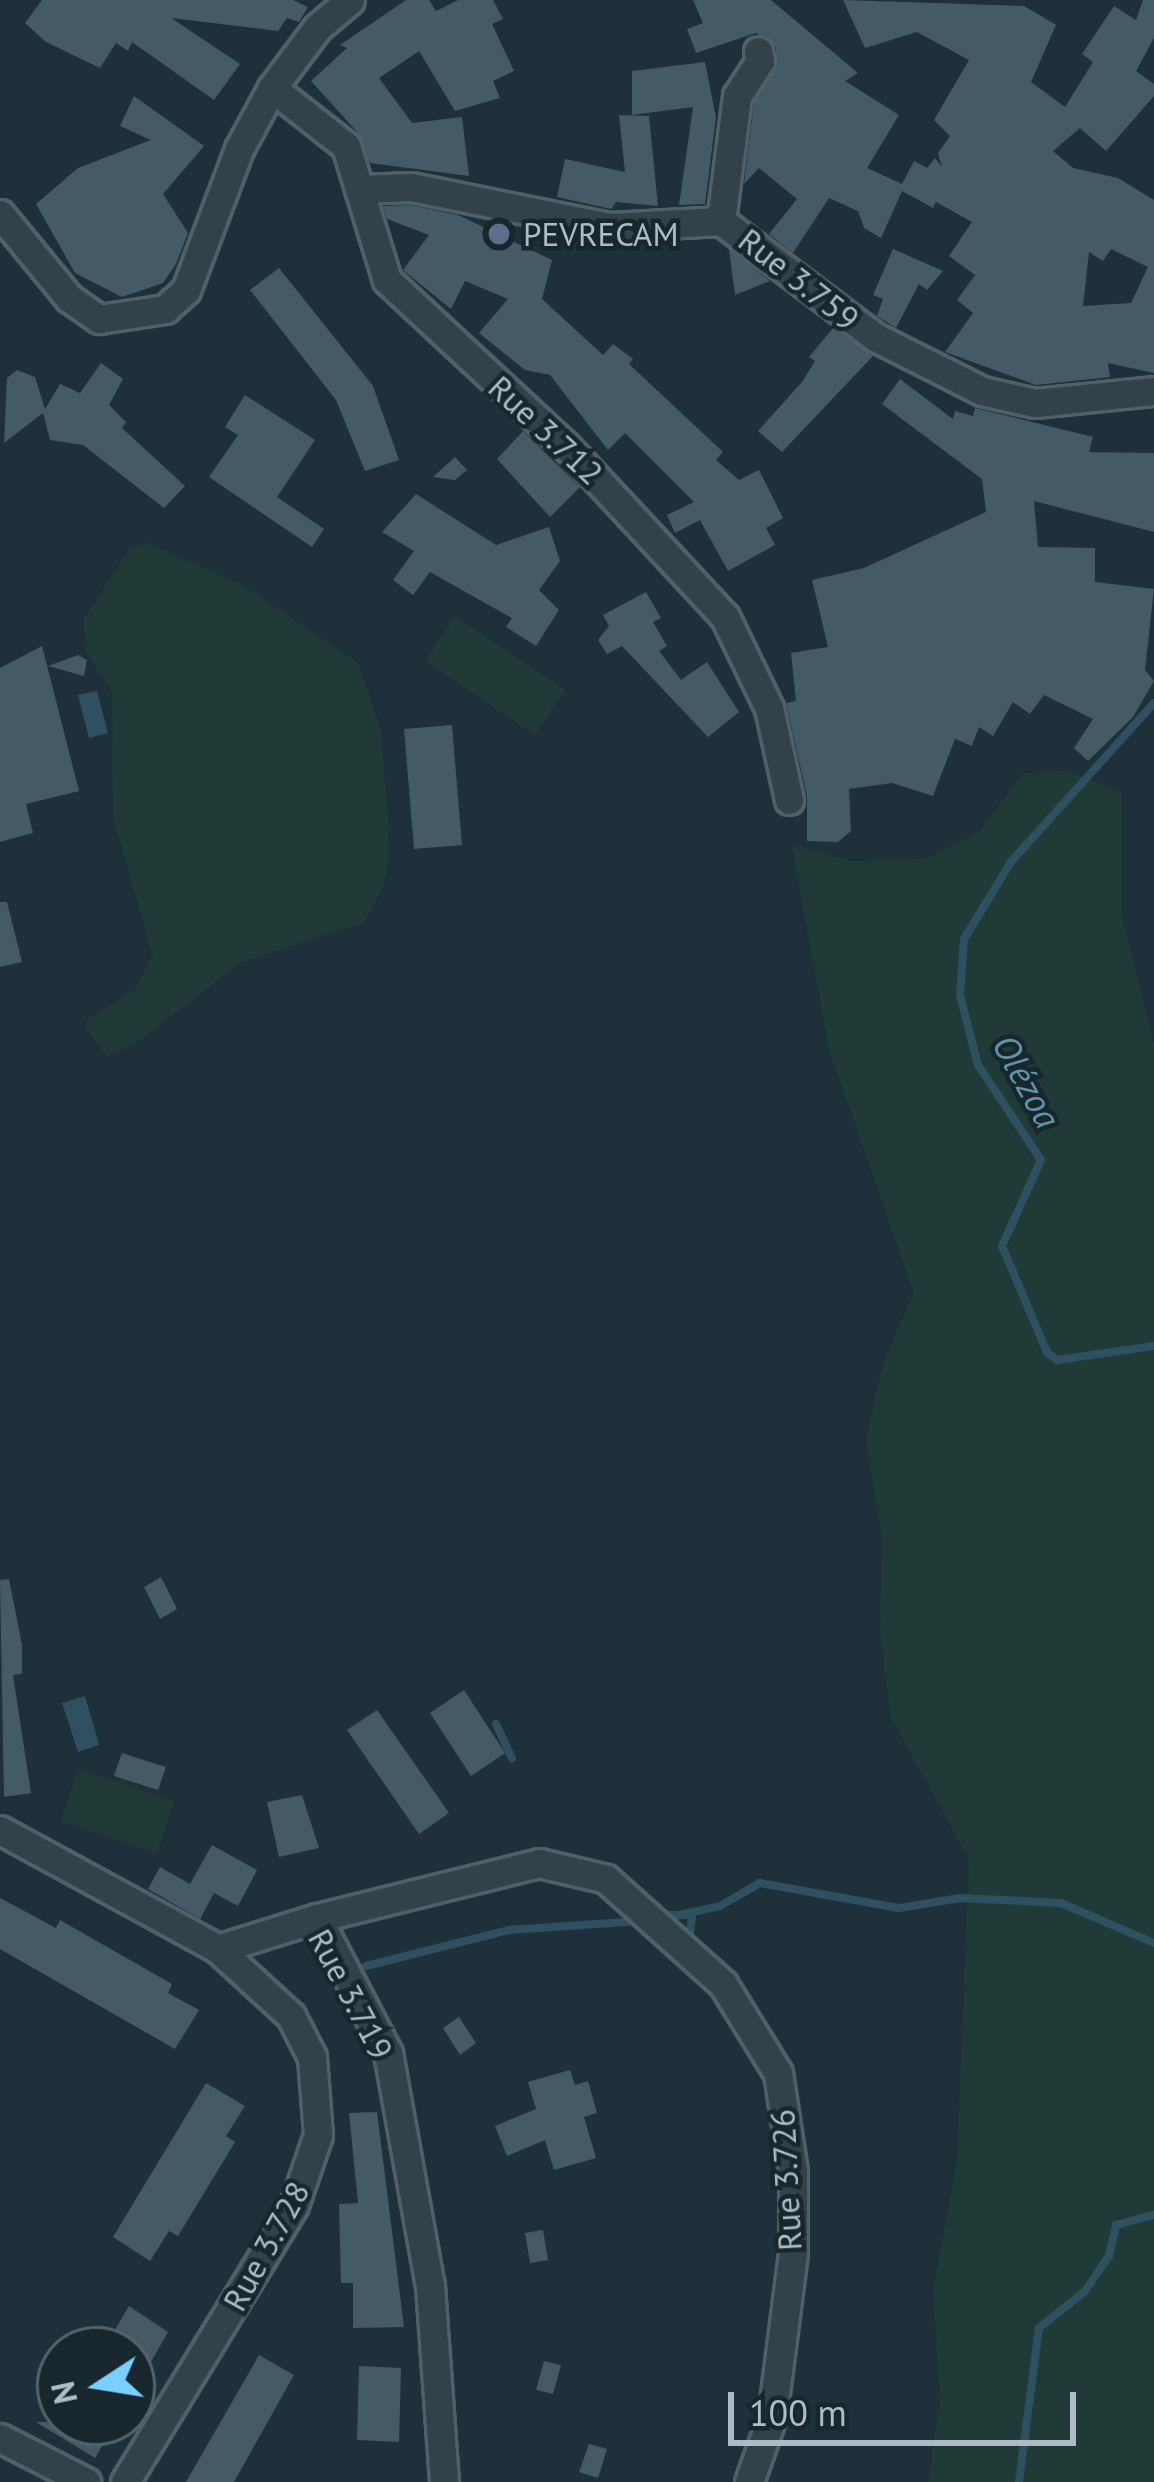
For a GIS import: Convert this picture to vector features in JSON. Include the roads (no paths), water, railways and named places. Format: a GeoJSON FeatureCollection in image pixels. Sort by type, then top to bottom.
{"type":"FeatureCollection","features":[{"type":"Feature","properties":{"kind":"street"},"geometry":{"type":"LineString","coordinates":[[0,214],[69,298],[99,319],[165,309],[186,290],[239,149],[272,88],[317,28],[350,0]]}},
{"type":"Feature","properties":{"kind":"street"},"geometry":{"type":"LineString","coordinates":[[721,221],[737,96],[760,61],[758,51]]}},
{"type":"Feature","properties":{"kind":"street","name":"Rue 3.712"},"geometry":{"type":"LineString","coordinates":[[272,88],[346,146],[387,280],[567,447],[725,617],[764,693],[789,800]]}},
{"type":"Feature","properties":{"kind":"street","name":"Rue 3.759"},"geometry":{"type":"LineString","coordinates":[[360,189],[411,188],[610,226],[721,221],[875,337],[982,391],[1035,403],[1154,392]]}},
{"type":"Feature","properties":{"kind":"street"},"geometry":{"type":"LineString","coordinates":[[0,1830],[218,1949]]}},
{"type":"Feature","properties":{"kind":"street","name":"Rue 3.726"},"geometry":{"type":"LineString","coordinates":[[317,1918],[539,1863],[605,1879],[723,1984],[778,2073],[793,2170],[793,2253],[772,2417],[749,2482]]}},
{"type":"Feature","properties":{"kind":"street","name":"Rue 3.719"},"geometry":{"type":"LineString","coordinates":[[218,1949],[317,1918],[388,2053],[430,2286],[444,2482]]}},
{"type":"Feature","properties":{"kind":"street","name":"Rue 3.728"},"geometry":{"type":"LineString","coordinates":[[125,2482],[294,2205],[318,2135],[312,2057],[291,2016],[218,1949]]}},
{"type":"Feature","properties":{"kind":"street"},"geometry":{"type":"LineString","coordinates":[[0,2438],[86,2482]]}},
{"type":"Feature","properties":{"kind":"water"},"geometry":{"type":"Polygon","coordinates":[[[97,691],[108,733],[89,738],[78,695],[97,691]]]}},
{"type":"Feature","properties":{"kind":"water"},"geometry":{"type":"Polygon","coordinates":[[[85,1696],[99,1745],[78,1752],[62,1703],[85,1696]]]}},
{"type":"Feature","properties":{"kind":"waterway","name":"Olézoa"},"geometry":{"type":"LineString","coordinates":[[1154,703],[1011,862],[964,939],[960,995],[978,1065],[1041,1160],[1002,1246],[1047,1352],[1057,1360],[1154,1346]]}},
{"type":"Feature","properties":{"kind":"waterway"},"geometry":{"type":"LineString","coordinates":[[496,1724],[512,1758]]}},
{"type":"Feature","properties":{"kind":"waterway"},"geometry":{"type":"LineString","coordinates":[[662,1919],[720,1906],[760,1883],[899,1908],[960,1898],[1061,1903],[1154,1943]]}},
{"type":"Feature","properties":{"kind":"waterway"},"geometry":{"type":"LineString","coordinates":[[671,1915],[692,1915],[690,1933]]}},
{"type":"Feature","properties":{"kind":"waterway"},"geometry":{"type":"LineString","coordinates":[[366,1966],[509,1930],[641,1921]]}},
{"type":"Feature","properties":{"kind":"waterway","name":"Olézoa"},"geometry":{"type":"LineString","coordinates":[[1019,2482],[1039,2328],[1085,2291],[1109,2256],[1116,2225],[1154,2215]]}},
{"type":"Feature","properties":{"kind":"place","name":"PEVRECAM"},"geometry":{"type":"Point","coordinates":[499,234]}}]}
